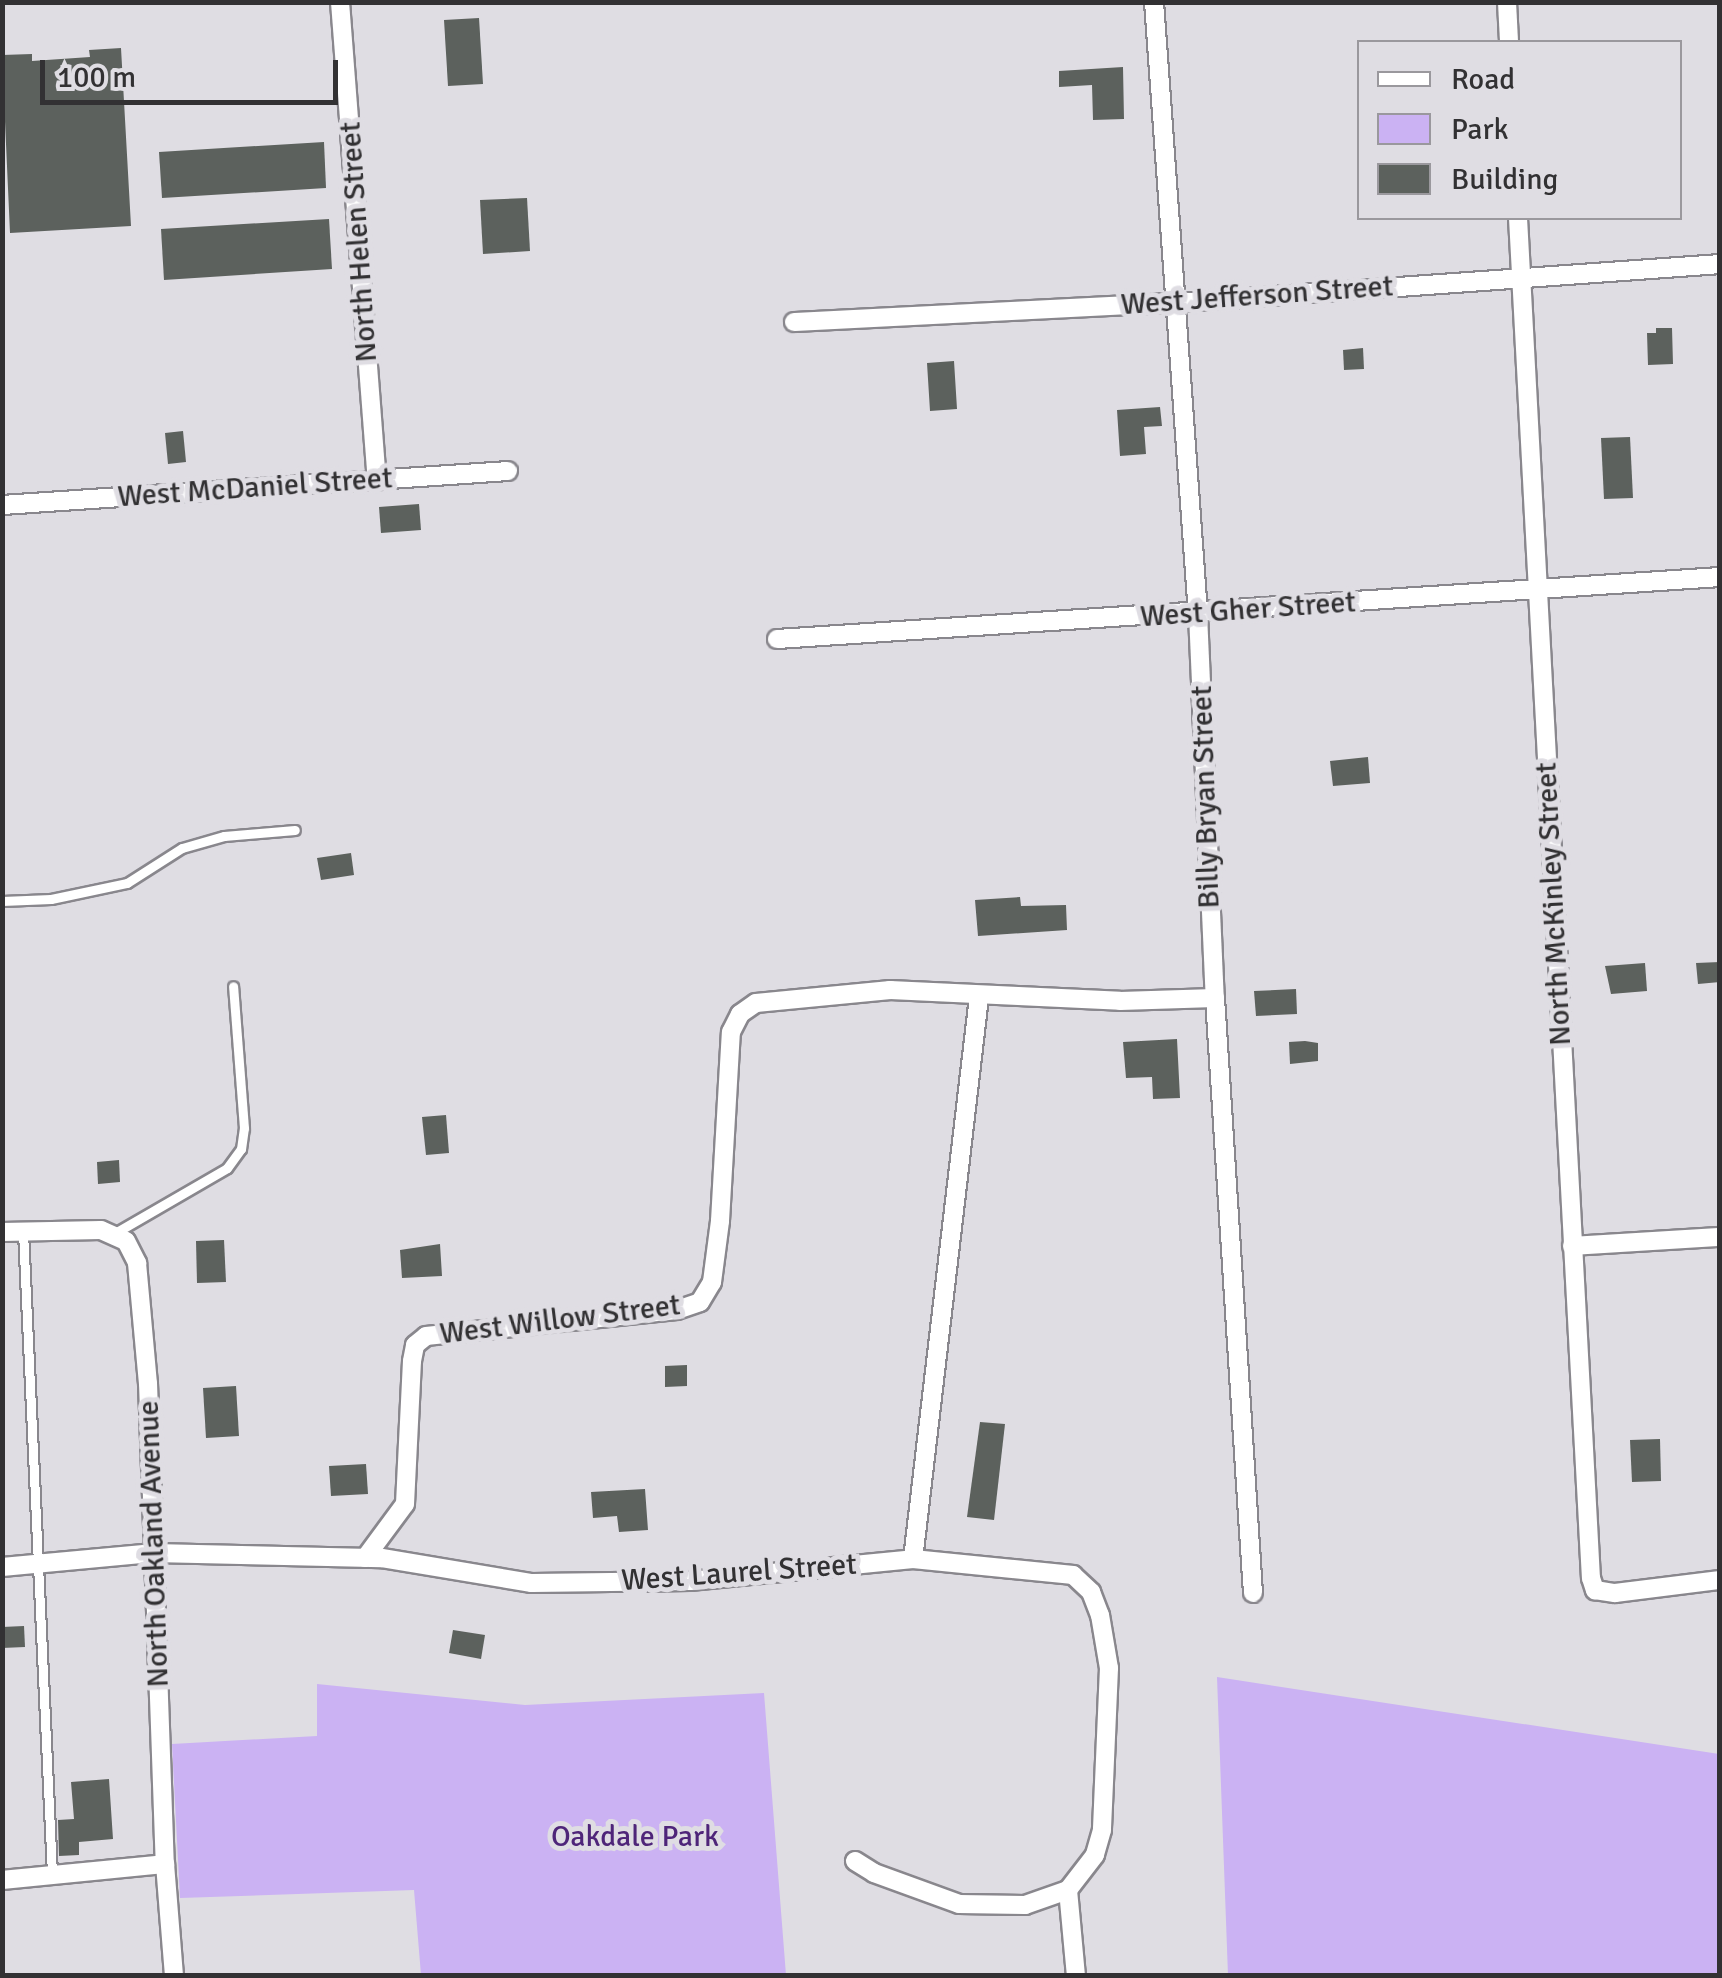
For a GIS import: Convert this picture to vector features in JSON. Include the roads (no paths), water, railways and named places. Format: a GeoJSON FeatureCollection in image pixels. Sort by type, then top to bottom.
{"type":"FeatureCollection","features":[{"type":"Feature","properties":{"kind":"street","name":"North Helen Street"},"geometry":{"type":"LineString","coordinates":[[340,2],[377,480]]}},
{"type":"Feature","properties":{"kind":"street","name":"Billy Bryan Street"},"geometry":{"type":"LineString","coordinates":[[1154,2],[1198,614],[1215,998],[1252,1592]]}},
{"type":"Feature","properties":{"kind":"street"},"geometry":{"type":"LineString","coordinates":[[1508,2],[1509,40]]}},
{"type":"Feature","properties":{"kind":"street","name":"North McKinley Street"},"geometry":{"type":"LineString","coordinates":[[1518,220],[1588,1563],[1595,1590],[1616,1593],[1720,1580]]}},
{"type":"Feature","properties":{"kind":"street","name":"West Jefferson Street"},"geometry":{"type":"LineString","coordinates":[[794,322],[1176,303],[1720,264]]}},
{"type":"Feature","properties":{"kind":"street","name":"West McDaniel Street"},"geometry":{"type":"LineString","coordinates":[[2,505],[508,471]]}},
{"type":"Feature","properties":{"kind":"street","name":"West Gher Street"},"geometry":{"type":"LineString","coordinates":[[777,639],[1720,578]]}},
{"type":"Feature","properties":{"kind":"street","name":"West Willow Street"},"geometry":{"type":"LineString","coordinates":[[365,1558],[405,1504],[412,1361],[415,1345],[426,1336],[677,1310],[700,1302],[712,1282],[731,1032],[740,1014],[769,998],[890,990],[979,997],[1215,998]]}},
{"type":"Feature","properties":{"kind":"street"},"geometry":{"type":"LineString","coordinates":[[913,1559],[979,997]]}},
{"type":"Feature","properties":{"kind":"street"},"geometry":{"type":"LineString","coordinates":[[2,1232],[115,1233]]}},
{"type":"Feature","properties":{"kind":"street","name":"North Oakland Avenue"},"geometry":{"type":"LineString","coordinates":[[115,1233],[126,1241],[137,1262],[148,1384],[165,1864],[174,1976]]}},
{"type":"Feature","properties":{"kind":"street"},"geometry":{"type":"LineString","coordinates":[[1572,1246],[1720,1236]]}},
{"type":"Feature","properties":{"kind":"street","name":"West Laurel Street"},"geometry":{"type":"LineString","coordinates":[[2,1567],[154,1553],[365,1558],[532,1583],[690,1581],[913,1559],[1073,1575],[1091,1592],[1109,1668],[1102,1830],[1094,1855],[1068,1890]]}},
{"type":"Feature","properties":{"kind":"street"},"geometry":{"type":"LineString","coordinates":[[854,1861],[874,1873],[960,1904],[1025,1905],[1068,1890],[1076,1976]]}},
{"type":"Feature","properties":{"kind":"street"},"geometry":{"type":"LineString","coordinates":[[2,1880],[165,1864]]}},
{"type":"Feature","properties":{"kind":"lane"},"geometry":{"type":"LineString","coordinates":[[2,901],[50,899],[126,883],[196,844],[224,836],[295,830]]}},
{"type":"Feature","properties":{"kind":"lane"},"geometry":{"type":"LineString","coordinates":[[115,1233],[227,1168],[241,1148],[244,1128],[233,986]]}},
{"type":"Feature","properties":{"kind":"lane"},"geometry":{"type":"LineString","coordinates":[[23,1231],[41,1564],[52,1876]]}},
{"type":"Feature","properties":{"kind":"park label","name":"Oakdale Park"},"geometry":{"type":"Point","coordinates":[635,1837]}}]}
